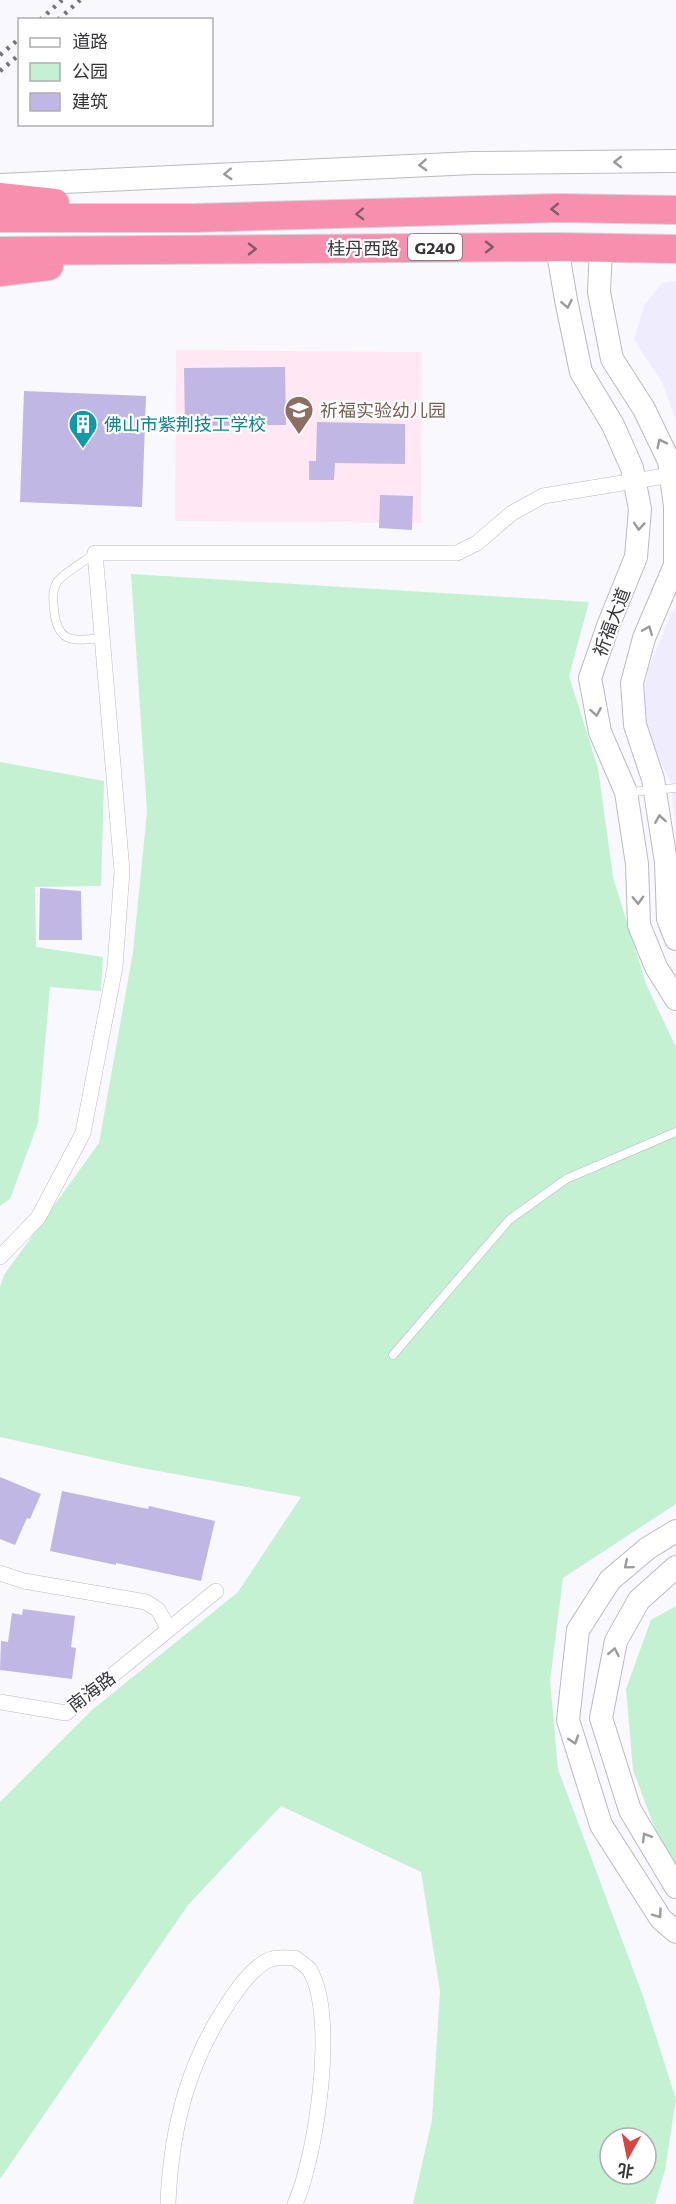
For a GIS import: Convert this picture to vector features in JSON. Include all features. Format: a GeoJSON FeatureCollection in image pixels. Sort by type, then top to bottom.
{"type":"FeatureCollection","features":[{"type":"Feature","properties":{"kind":"highway","name":"G240"},"geometry":{"type":"LineString","coordinates":[[0,197],[194,218]]}},
{"type":"Feature","properties":{"kind":"highway","name":"桂丹西路"},"geometry":{"type":"LineString","coordinates":[[194,218],[558,208],[676,210]]}},
{"type":"Feature","properties":{"kind":"highway"},"geometry":{"type":"LineString","coordinates":[[0,218],[194,218]]}},
{"type":"Feature","properties":{"kind":"highway","name":"桂丹西路"},"geometry":{"type":"LineString","coordinates":[[193,249],[557,247],[676,249]]}},
{"type":"Feature","properties":{"kind":"highway","name":"G240"},"geometry":{"type":"LineString","coordinates":[[0,272],[193,249]]}},
{"type":"Feature","properties":{"kind":"highway"},"geometry":{"type":"LineString","coordinates":[[0,251],[193,249]]}},
{"type":"Feature","properties":{"kind":"street"},"geometry":{"type":"LineString","coordinates":[[0,185],[473,163],[676,161]]}},
{"type":"Feature","properties":{"kind":"street","name":"祈福大道"},"geometry":{"type":"LineString","coordinates":[[557,247],[580,372],[613,425],[632,468],[640,509],[636,557],[590,678],[600,732],[626,792],[637,864],[639,926],[656,967],[676,999]]}},
{"type":"Feature","properties":{"kind":"street","name":"祈福大道"},"geometry":{"type":"LineString","coordinates":[[601,248],[599,292],[612,359],[644,409],[669,461],[675,506],[675,565],[644,638],[632,683],[635,725],[666,789],[671,873],[668,919],[676,939]]}},
{"type":"Feature","properties":{"kind":"street"},"geometry":{"type":"LineString","coordinates":[[0,1257],[38,1218],[83,1133],[115,967],[122,871],[95,553],[457,553],[477,543],[512,513],[543,496],[671,475]]}},
{"type":"Feature","properties":{"kind":"street"},"geometry":{"type":"LineString","coordinates":[[0,1248],[15,1241]]}},
{"type":"Feature","properties":{"kind":"street"},"geometry":{"type":"LineString","coordinates":[[676,1531],[648,1548],[610,1580],[578,1630],[568,1720],[601,1825],[661,1919],[676,1932]]}},
{"type":"Feature","properties":{"kind":"street"},"geometry":{"type":"LineString","coordinates":[[676,1567],[639,1600],[616,1641],[601,1718],[630,1810],[676,1887]]}},
{"type":"Feature","properties":{"kind":"street"},"geometry":{"type":"LineString","coordinates":[[0,1573],[24,1581],[146,1602],[158,1610],[169,1629]]}},
{"type":"Feature","properties":{"kind":"street","name":"南海路"},"geometry":{"type":"LineString","coordinates":[[0,1702],[66,1713],[216,1591]]}},
{"type":"Feature","properties":{"kind":"street"},"geometry":{"type":"LineString","coordinates":[[168,2204],[178,2114],[196,2063],[217,2017],[246,1978],[270,1959],[294,1958],[308,1969],[319,1998],[322,2040],[321,2097],[313,2140],[295,2204]]}},
{"type":"Feature","properties":{"kind":"lane"},"geometry":{"type":"LineString","coordinates":[[95,553],[58,581],[53,595],[55,626],[64,637],[79,641],[103,638]]}},
{"type":"Feature","properties":{"kind":"lane"},"geometry":{"type":"LineString","coordinates":[[626,792],[666,789]]}},
{"type":"Feature","properties":{"kind":"lane"},"geometry":{"type":"LineString","coordinates":[[393,1355],[509,1220],[566,1179],[676,1132]]}},
{"type":"Feature","properties":{"kind":"shaded area"},"geometry":{"type":"Polygon","coordinates":[[[676,281],[676,420],[662,382],[634,340],[644,306],[662,283],[676,281]]]}},
{"type":"Feature","properties":{"kind":"shaded area","name":"祈福实验幼儿园"},"geometry":{"type":"Polygon","coordinates":[[[176,350],[422,352],[421,523],[175,521],[176,350]]]}},
{"type":"Feature","properties":{"kind":"shaded area"},"geometry":{"type":"Polygon","coordinates":[[[676,607],[676,833],[671,783],[648,735],[644,696],[648,670],[670,616],[676,607]]]}},
{"type":"Feature","properties":{"kind":"green space"},"geometry":{"type":"Polygon","coordinates":[[[131,574],[589,602],[569,676],[598,768],[613,877],[646,984],[676,1047],[676,1504],[563,1578],[550,1681],[558,1769],[643,1996],[676,2099],[665,2170],[655,2204],[413,2204],[432,2120],[440,1991],[421,1872],[281,1806],[188,1905],[0,2179],[0,1802],[92,1710],[238,1592],[301,1497],[136,1467],[0,1437],[0,1287],[4,1275],[99,1143],[133,952],[147,812],[131,574]]]}},
{"type":"Feature","properties":{"kind":"green space"},"geometry":{"type":"Polygon","coordinates":[[[0,762],[104,781],[101,886],[35,887],[36,947],[103,957],[101,991],[50,987],[38,1123],[10,1199],[0,1206],[0,762]]]}},
{"type":"Feature","properties":{"kind":"green space"},"geometry":{"type":"Polygon","coordinates":[[[676,1606],[676,1865],[664,1853],[633,1770],[626,1689],[651,1620],[676,1606]]]}},
{"type":"Feature","properties":{"kind":"building"},"geometry":{"type":"Polygon","coordinates":[[[285,367],[286,425],[185,426],[184,368],[285,367]]]}},
{"type":"Feature","properties":{"kind":"building","name":"佛山市紫荆技工学校"},"geometry":{"type":"Polygon","coordinates":[[[24,391],[146,396],[142,507],[20,502],[24,391]]]}},
{"type":"Feature","properties":{"kind":"building"},"geometry":{"type":"Polygon","coordinates":[[[317,422],[405,424],[405,464],[335,463],[334,480],[309,480],[309,461],[316,461],[317,422]]]}},
{"type":"Feature","properties":{"kind":"building"},"geometry":{"type":"Polygon","coordinates":[[[380,495],[413,496],[412,530],[379,528],[380,495]]]}},
{"type":"Feature","properties":{"kind":"building"},"geometry":{"type":"Polygon","coordinates":[[[40,888],[81,891],[82,940],[39,940],[40,888]]]}},
{"type":"Feature","properties":{"kind":"building"},"geometry":{"type":"Polygon","coordinates":[[[0,1477],[41,1494],[15,1545],[0,1539],[0,1477]]]}},
{"type":"Feature","properties":{"kind":"building"},"geometry":{"type":"Polygon","coordinates":[[[62,1491],[148,1509],[149,1506],[215,1521],[201,1581],[50,1551],[62,1491]]]}},
{"type":"Feature","properties":{"kind":"building"},"geometry":{"type":"Polygon","coordinates":[[[23,1609],[75,1616],[71,1647],[76,1648],[72,1679],[0,1670],[1,1641],[8,1642],[12,1613],[22,1615],[23,1609]]]}},
{"type":"Feature","properties":{"kind":"railway"},"geometry":{"type":"LineString","coordinates":[[42,18],[62,0]]}},
{"type":"Feature","properties":{"kind":"railway"},"geometry":{"type":"LineString","coordinates":[[60,18],[80,0]]}},
{"type":"Feature","properties":{"kind":"railway"},"geometry":{"type":"LineString","coordinates":[[0,55],[18,40]]}},
{"type":"Feature","properties":{"kind":"railway"},"geometry":{"type":"LineString","coordinates":[[0,71],[18,56]]}},
{"type":"Feature","properties":{"kind":"place","name":"祈福实验幼儿园"},"geometry":{"type":"Point","coordinates":[299,436]}},
{"type":"Feature","properties":{"kind":"place","name":"佛山市紫荆技工学校"},"geometry":{"type":"Point","coordinates":[83,450]}}]}
